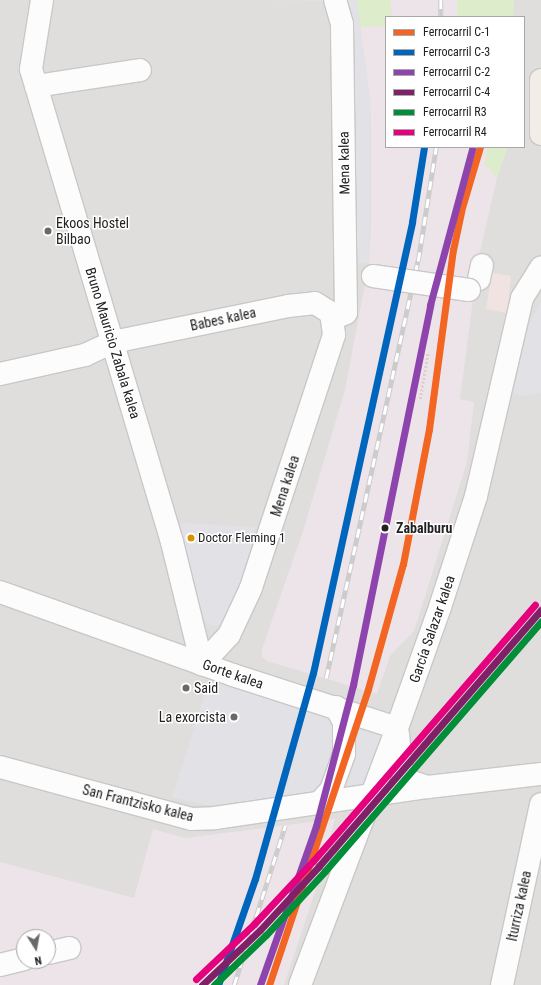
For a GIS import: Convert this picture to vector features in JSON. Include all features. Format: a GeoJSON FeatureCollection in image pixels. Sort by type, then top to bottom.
{"type":"FeatureCollection","features":[{"type":"Feature","properties":{"kind":"main road"},"geometry":{"type":"LineString","coordinates":[[541,80],[541,134]]}},
{"type":"Feature","properties":{"kind":"street","name":"Bruno Mauricio Zabala kalea"},"geometry":{"type":"LineString","coordinates":[[42,0],[31,69],[172,542],[202,664]]}},
{"type":"Feature","properties":{"kind":"street","name":"Mena kalea"},"geometry":{"type":"LineString","coordinates":[[202,664],[230,635],[251,588],[334,335],[332,316],[346,313],[342,24],[335,0]]}},
{"type":"Feature","properties":{"kind":"street"},"geometry":{"type":"LineString","coordinates":[[36,86],[140,70]]}},
{"type":"Feature","properties":{"kind":"street","name":"García Salazar kalea"},"geometry":{"type":"LineString","coordinates":[[300,985],[397,728],[476,496],[522,298],[541,267]]}},
{"type":"Feature","properties":{"kind":"street"},"geometry":{"type":"LineString","coordinates":[[346,272],[373,276],[477,281]]}},
{"type":"Feature","properties":{"kind":"street","name":"Babes kalea"},"geometry":{"type":"LineString","coordinates":[[0,374],[85,355],[113,342],[288,306],[315,303],[332,316]]}},
{"type":"Feature","properties":{"kind":"street","name":"Gorte kalea"},"geometry":{"type":"LineString","coordinates":[[0,592],[202,664],[397,728]]}},
{"type":"Feature","properties":{"kind":"street"},"geometry":{"type":"LineString","coordinates":[[319,803],[331,790],[344,754],[344,722],[336,707]]}},
{"type":"Feature","properties":{"kind":"street"},"geometry":{"type":"LineString","coordinates":[[397,728],[401,768],[409,781],[428,787]]}},
{"type":"Feature","properties":{"kind":"street","name":"San Frantzisko kalea"},"geometry":{"type":"LineString","coordinates":[[0,767],[191,819],[370,797],[428,787],[541,774]]}},
{"type":"Feature","properties":{"kind":"street","name":"Iturriza kalea"},"geometry":{"type":"LineString","coordinates":[[502,985],[541,804]]}},
{"type":"Feature","properties":{"kind":"street"},"geometry":{"type":"LineString","coordinates":[[56,951],[69,948]]}},
{"type":"Feature","properties":{"kind":"street"},"geometry":{"type":"LineString","coordinates":[[0,965],[16,961]]}},
{"type":"Feature","properties":{"kind":"path"},"geometry":{"type":"LineString","coordinates":[[413,397],[420,351]]}},
{"type":"Feature","properties":{"kind":"path"},"geometry":{"type":"LineString","coordinates":[[420,398],[428,352]]}},
{"type":"Feature","properties":{"kind":"shaded area"},"geometry":{"type":"Polygon","coordinates":[[[0,0],[541,0],[541,985],[0,985],[0,0]]]}},
{"type":"Feature","properties":{"kind":"shaded area"},"geometry":{"type":"Polygon","coordinates":[[[254,0],[357,0],[371,106],[369,263],[346,264],[337,107],[331,78],[336,48],[329,1],[254,0]]]}},
{"type":"Feature","properties":{"kind":"shaded area"},"geometry":{"type":"Polygon","coordinates":[[[390,0],[457,0],[457,16],[392,16],[390,0]]]}},
{"type":"Feature","properties":{"kind":"shaded area"},"geometry":{"type":"Polygon","coordinates":[[[385,26],[385,148],[488,148],[485,164],[497,178],[478,260],[460,399],[474,402],[467,462],[414,631],[390,656],[377,694],[267,661],[262,657],[262,649],[303,531],[345,390],[369,263],[371,222],[371,106],[360,27],[385,26]]]}},
{"type":"Feature","properties":{"kind":"shaded area"},"geometry":{"type":"Polygon","coordinates":[[[492,273],[511,276],[507,313],[486,309],[492,273]]]}},
{"type":"Feature","properties":{"kind":"shaded area"},"geometry":{"type":"Polygon","coordinates":[[[541,302],[541,393],[525,396],[513,393],[529,324],[541,302]]]}},
{"type":"Feature","properties":{"kind":"shaded area"},"geometry":{"type":"Polygon","coordinates":[[[187,523],[255,527],[235,612],[228,623],[216,626],[207,624],[203,616],[176,524],[187,523]]]}},
{"type":"Feature","properties":{"kind":"shaded area"},"geometry":{"type":"Polygon","coordinates":[[[212,672],[392,732],[368,795],[313,800],[206,805],[172,797],[212,672]]]}},
{"type":"Feature","properties":{"kind":"shaded area"},"geometry":{"type":"Polygon","coordinates":[[[335,819],[319,880],[284,985],[0,985],[0,862],[134,898],[153,829],[185,838],[335,819]]]}},
{"type":"Feature","properties":{"kind":"green space"},"geometry":{"type":"Polygon","coordinates":[[[357,0],[390,0],[392,16],[385,16],[385,26],[360,27],[357,0]]]}},
{"type":"Feature","properties":{"kind":"green space"},"geometry":{"type":"Polygon","coordinates":[[[457,0],[514,0],[513,16],[457,16],[457,0]]]}},
{"type":"Feature","properties":{"kind":"green space"},"geometry":{"type":"Polygon","coordinates":[[[488,148],[508,148],[497,178],[485,164],[488,148]]]}},
{"type":"Feature","properties":{"kind":"railway"},"geometry":{"type":"LineString","coordinates":[[441,0],[441,16]]}},
{"type":"Feature","properties":{"kind":"railway"},"geometry":{"type":"LineString","coordinates":[[326,678],[418,261],[436,148]]}},
{"type":"Feature","properties":{"kind":"railway"},"geometry":{"type":"LineString","coordinates":[[234,985],[285,826]]}},
{"type":"Feature","properties":{"kind":"rail line","name":"C-3"},"geometry":{"type":"LineString","coordinates":[[218,985],[255,879],[313,673],[412,222],[424,148]]}},
{"type":"Feature","properties":{"kind":"rail line","name":"C-1"},"geometry":{"type":"LineString","coordinates":[[269,985],[368,689],[403,564],[429,429],[453,250],[461,211],[480,148]]}},
{"type":"Feature","properties":{"kind":"rail line","name":"C-2"},"geometry":{"type":"LineString","coordinates":[[260,985],[316,826],[353,685],[430,305],[472,149]]}},
{"type":"Feature","properties":{"kind":"rail line","name":"R4"},"geometry":{"type":"LineString","coordinates":[[196,979],[254,924],[313,861],[535,605]]}},
{"type":"Feature","properties":{"kind":"rail line","name":"C-4"},"geometry":{"type":"LineString","coordinates":[[202,985],[260,930],[319,866],[541,610]]}},
{"type":"Feature","properties":{"kind":"rail line","name":"R3"},"geometry":{"type":"LineString","coordinates":[[214,985],[266,935],[325,871],[541,622]]}},
{"type":"Feature","properties":{"kind":"place","name":"Ekoos Hostel Bilbao"},"geometry":{"type":"Point","coordinates":[48,231]}},
{"type":"Feature","properties":{"kind":"place","name":"Zabalburu"},"geometry":{"type":"Point","coordinates":[385,528]}},
{"type":"Feature","properties":{"kind":"place","name":"Doctor Fleming 1"},"geometry":{"type":"Point","coordinates":[191,538]}},
{"type":"Feature","properties":{"kind":"place","name":"Said"},"geometry":{"type":"Point","coordinates":[186,688]}},
{"type":"Feature","properties":{"kind":"place","name":"La exorcista"},"geometry":{"type":"Point","coordinates":[234,717]}}]}
